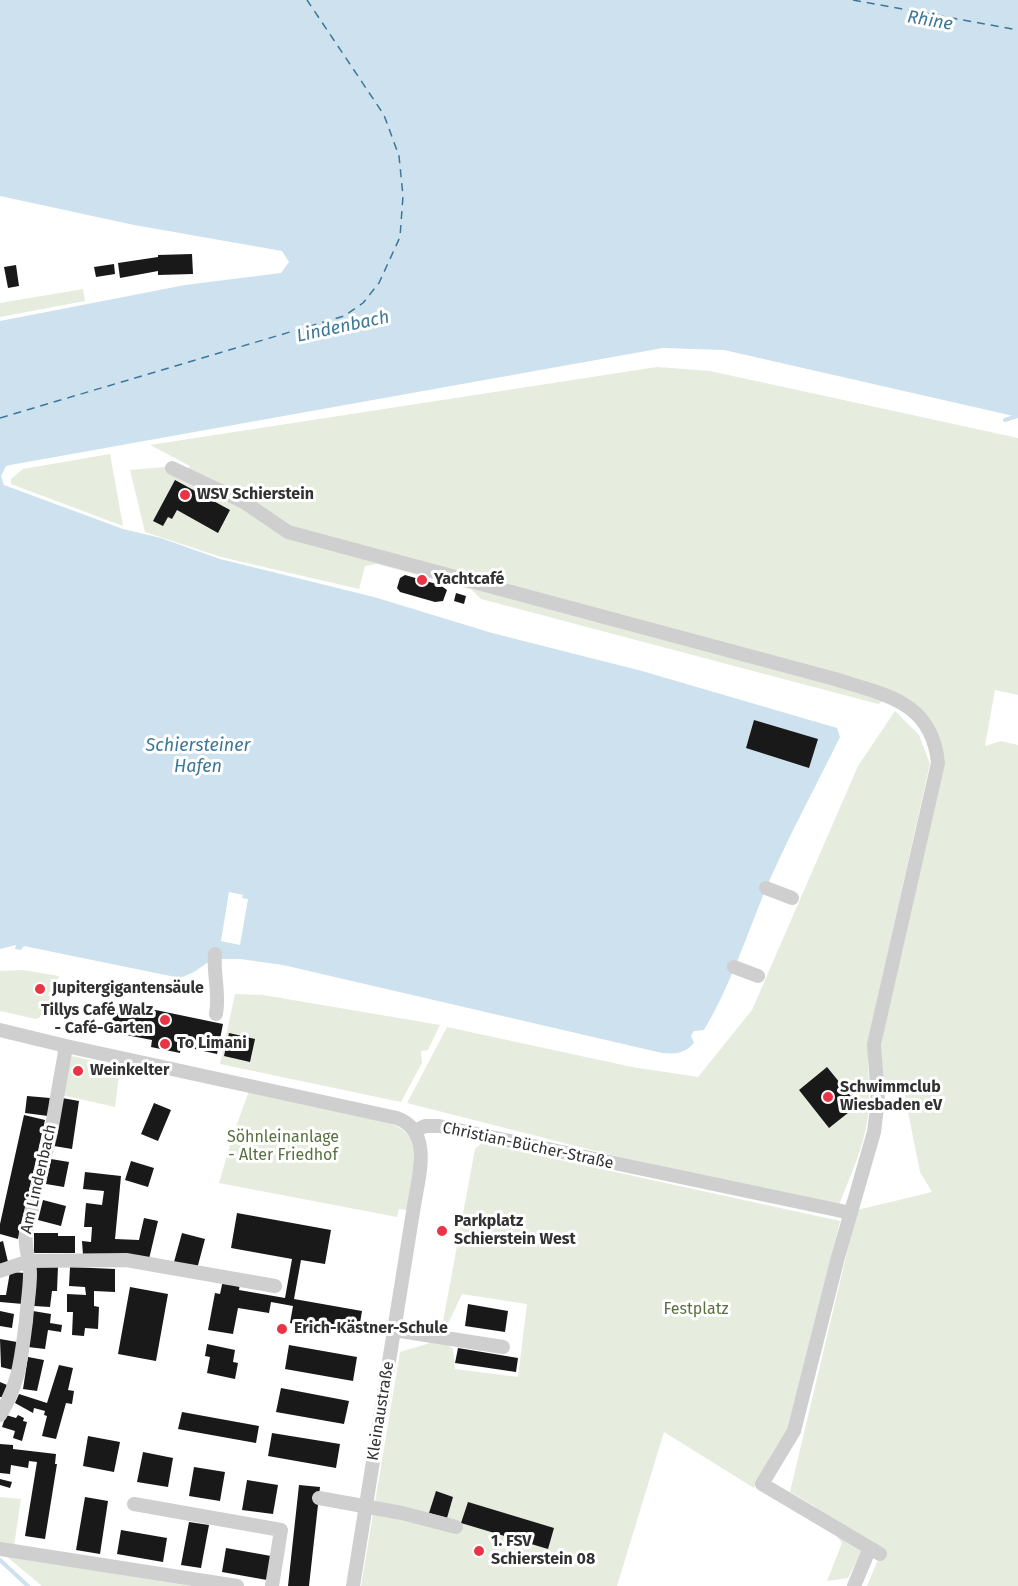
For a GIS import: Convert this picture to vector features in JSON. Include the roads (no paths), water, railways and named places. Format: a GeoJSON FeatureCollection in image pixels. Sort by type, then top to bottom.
{"type":"FeatureCollection","features":[{"type":"Feature","properties":{"kind":"street"},"geometry":{"type":"LineString","coordinates":[[172,468],[244,502],[288,532],[835,679],[896,699],[914,711],[929,728],[934,740],[938,764],[874,1044],[877,1114],[874,1132],[794,1431],[762,1484],[875,1551],[854,1586]]}},
{"type":"Feature","properties":{"kind":"street"},"geometry":{"type":"LineString","coordinates":[[766,888],[792,898]]}},
{"type":"Feature","properties":{"kind":"street"},"geometry":{"type":"LineString","coordinates":[[214,954],[219,1000],[216,1014]]}},
{"type":"Feature","properties":{"kind":"street"},"geometry":{"type":"LineString","coordinates":[[734,967],[758,976]]}},
{"type":"Feature","properties":{"kind":"street"},"geometry":{"type":"LineString","coordinates":[[0,1030],[65,1050],[397,1118],[410,1125],[415,1131]]}},
{"type":"Feature","properties":{"kind":"street","name":"Am Lindenbach"},"geometry":{"type":"LineString","coordinates":[[0,1415],[12,1394],[21,1366],[30,1280],[26,1232],[51,1132],[65,1050]]}},
{"type":"Feature","properties":{"kind":"street","name":"Christian-Bücher-Straße"},"geometry":{"type":"LineString","coordinates":[[415,1131],[425,1126],[439,1126],[851,1213]]}},
{"type":"Feature","properties":{"kind":"street","name":"Kleinaustraße"},"geometry":{"type":"LineString","coordinates":[[353,1586],[421,1153],[421,1145],[415,1131]]}},
{"type":"Feature","properties":{"kind":"street"},"geometry":{"type":"LineString","coordinates":[[0,1271],[29,1261],[126,1260],[275,1286]]}},
{"type":"Feature","properties":{"kind":"street"},"geometry":{"type":"LineString","coordinates":[[394,1330],[503,1347]]}},
{"type":"Feature","properties":{"kind":"street"},"geometry":{"type":"LineString","coordinates":[[319,1498],[365,1505],[456,1527]]}},
{"type":"Feature","properties":{"kind":"street"},"geometry":{"type":"LineString","coordinates":[[134,1504],[281,1530],[273,1586]]}},
{"type":"Feature","properties":{"kind":"street"},"geometry":{"type":"LineString","coordinates":[[0,1549],[237,1586]]}},
{"type":"Feature","properties":{"kind":"water"},"geometry":{"type":"Polygon","coordinates":[[[0,0],[1018,0],[1018,417],[724,350],[663,348],[16,464],[6,466],[1,476],[4,485],[123,529],[161,538],[220,559],[374,597],[492,633],[642,671],[837,728],[840,737],[765,891],[722,997],[704,1030],[694,1031],[691,1036],[694,1043],[687,1049],[676,1053],[662,1053],[283,965],[222,959],[220,954],[194,972],[180,978],[24,946],[21,950],[15,949],[16,945],[0,949],[0,321],[185,285],[281,273],[289,262],[282,251],[134,225],[0,196],[0,0]]]}},
{"type":"Feature","properties":{"kind":"waterway"},"geometry":{"type":"LineString","coordinates":[[1005,420],[1018,416]]}},
{"type":"Feature","properties":{"kind":"waterway","name":"Lindenbach"},"geometry":{"type":"LineString","coordinates":[[0,1560],[28,1586]]}},
{"type":"Feature","properties":{"kind":"place","name":"WSV Schierstein"},"geometry":{"type":"Point","coordinates":[185,495]}},
{"type":"Feature","properties":{"kind":"place","name":"Yachtcafé"},"geometry":{"type":"Point","coordinates":[422,580]}},
{"type":"Feature","properties":{"kind":"place","name":"Jupitergigantensäule"},"geometry":{"type":"Point","coordinates":[40,989]}},
{"type":"Feature","properties":{"kind":"place","name":"Tillys Café Walz - Café-Garten"},"geometry":{"type":"Point","coordinates":[165,1020]}},
{"type":"Feature","properties":{"kind":"place","name":"To Limani"},"geometry":{"type":"Point","coordinates":[165,1044]}},
{"type":"Feature","properties":{"kind":"place","name":"Weinkelter"},"geometry":{"type":"Point","coordinates":[78,1071]}},
{"type":"Feature","properties":{"kind":"place","name":"Schwimmclub Wiesbaden eV"},"geometry":{"type":"Point","coordinates":[828,1097]}},
{"type":"Feature","properties":{"kind":"place","name":"Parkplatz Schierstein West"},"geometry":{"type":"Point","coordinates":[442,1231]}},
{"type":"Feature","properties":{"kind":"place","name":"Erich-Kästner-Schule"},"geometry":{"type":"Point","coordinates":[282,1329]}},
{"type":"Feature","properties":{"kind":"place","name":"1. FSV Schierstein 08"},"geometry":{"type":"Point","coordinates":[479,1551]}},
{"type":"Feature","properties":{"kind":"water label","name":"Rhine"},"geometry":{"type":"Point","coordinates":[930,21]}},
{"type":"Feature","properties":{"kind":"water label","name":"Schiersteiner Hafen"},"geometry":{"type":"Point","coordinates":[198,756]}},
{"type":"Feature","properties":{"kind":"park label","name":"Söhnleinanlage - Alter Friedhof"},"geometry":{"type":"Point","coordinates":[283,1147]}},
{"type":"Feature","properties":{"kind":"park label","name":"Festplatz"},"geometry":{"type":"Point","coordinates":[696,1310]}}]}
